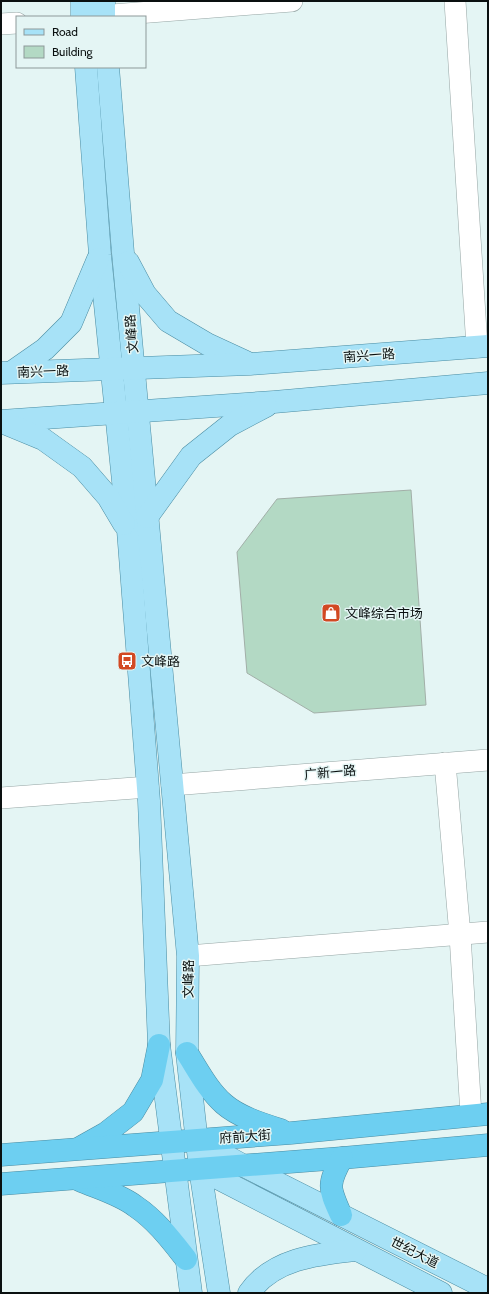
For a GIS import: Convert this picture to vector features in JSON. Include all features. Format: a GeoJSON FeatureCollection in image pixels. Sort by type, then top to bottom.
{"type":"FeatureCollection","features":[{"type":"Feature","properties":{"kind":"highway"},"geometry":{"type":"LineString","coordinates":[[75,1150],[106,1133],[134,1112],[152,1080],[159,1045]]}},
{"type":"Feature","properties":{"kind":"highway"},"geometry":{"type":"LineString","coordinates":[[187,1053],[204,1081],[224,1104],[252,1121],[291,1133]]}},
{"type":"Feature","properties":{"kind":"highway","name":"府前大街"},"geometry":{"type":"LineString","coordinates":[[1,1155],[291,1133],[479,1115]]}},
{"type":"Feature","properties":{"kind":"highway"},"geometry":{"type":"LineString","coordinates":[[1,1184],[244,1166],[488,1145]]}},
{"type":"Feature","properties":{"kind":"highway"},"geometry":{"type":"LineString","coordinates":[[341,1215],[331,1192],[331,1181],[342,1158]]}},
{"type":"Feature","properties":{"kind":"highway"},"geometry":{"type":"LineString","coordinates":[[76,1179],[134,1205],[168,1236],[186,1259]]}},
{"type":"Feature","properties":{"kind":"main road"},"geometry":{"type":"LineString","coordinates":[[82,1],[82,16]]}},
{"type":"Feature","properties":{"kind":"main road","name":"文峰路"},"geometry":{"type":"LineString","coordinates":[[86,68],[100,255],[128,530],[148,787],[159,1045],[191,1293]]}},
{"type":"Feature","properties":{"kind":"main road","name":"文峰路"},"geometry":{"type":"LineString","coordinates":[[108,68],[123,253],[188,956],[187,1053],[200,1169],[219,1293]]}},
{"type":"Feature","properties":{"kind":"main road"},"geometry":{"type":"LineString","coordinates":[[123,253],[145,294],[168,321],[207,344],[250,364]]}},
{"type":"Feature","properties":{"kind":"main road"},"geometry":{"type":"LineString","coordinates":[[6,372],[45,349],[71,323],[100,255]]}},
{"type":"Feature","properties":{"kind":"main road","name":"南兴一路"},"geometry":{"type":"LineString","coordinates":[[6,372],[250,364],[482,347]]}},
{"type":"Feature","properties":{"kind":"main road"},"geometry":{"type":"LineString","coordinates":[[1,421],[274,402],[488,384]]}},
{"type":"Feature","properties":{"kind":"main road"},"geometry":{"type":"LineString","coordinates":[[147,517],[191,456],[230,425],[274,402]]}},
{"type":"Feature","properties":{"kind":"main road"},"geometry":{"type":"LineString","coordinates":[[1,421],[43,439],[82,467],[108,497],[128,530]]}},
{"type":"Feature","properties":{"kind":"main road","name":"世纪大道"},"geometry":{"type":"LineString","coordinates":[[197,1140],[244,1166],[488,1289]]}},
{"type":"Feature","properties":{"kind":"main road"},"geometry":{"type":"LineString","coordinates":[[200,1169],[441,1293]]}},
{"type":"Feature","properties":{"kind":"main road"},"geometry":{"type":"LineString","coordinates":[[249,1293],[268,1274],[290,1262],[315,1255],[356,1250]]}},
{"type":"Feature","properties":{"kind":"street"},"geometry":{"type":"LineString","coordinates":[[74,1],[82,16]]}},
{"type":"Feature","properties":{"kind":"street"},"geometry":{"type":"LineString","coordinates":[[100,12],[292,1]]}},
{"type":"Feature","properties":{"kind":"street"},"geometry":{"type":"LineString","coordinates":[[455,1],[482,347]]}},
{"type":"Feature","properties":{"kind":"street"},"geometry":{"type":"LineString","coordinates":[[1,24],[16,23]]}},
{"type":"Feature","properties":{"kind":"street","name":"广新一路"},"geometry":{"type":"LineString","coordinates":[[172,785],[488,760]]}},
{"type":"Feature","properties":{"kind":"street"},"geometry":{"type":"LineString","coordinates":[[445,763],[460,935],[479,1115]]}},
{"type":"Feature","properties":{"kind":"street"},"geometry":{"type":"LineString","coordinates":[[1,798],[148,787]]}},
{"type":"Feature","properties":{"kind":"street"},"geometry":{"type":"LineString","coordinates":[[188,956],[488,932]]}},
{"type":"Feature","properties":{"kind":"building","name":"文峰综合市场"},"geometry":{"type":"Polygon","coordinates":[[[411,490],[426,705],[314,713],[247,673],[237,552],[277,499],[411,490]]]}},
{"type":"Feature","properties":{"kind":"place","name":"文峰综合市场"},"geometry":{"type":"Point","coordinates":[331,613]}},
{"type":"Feature","properties":{"kind":"place","name":"文峰路"},"geometry":{"type":"Point","coordinates":[127,661]}}]}
